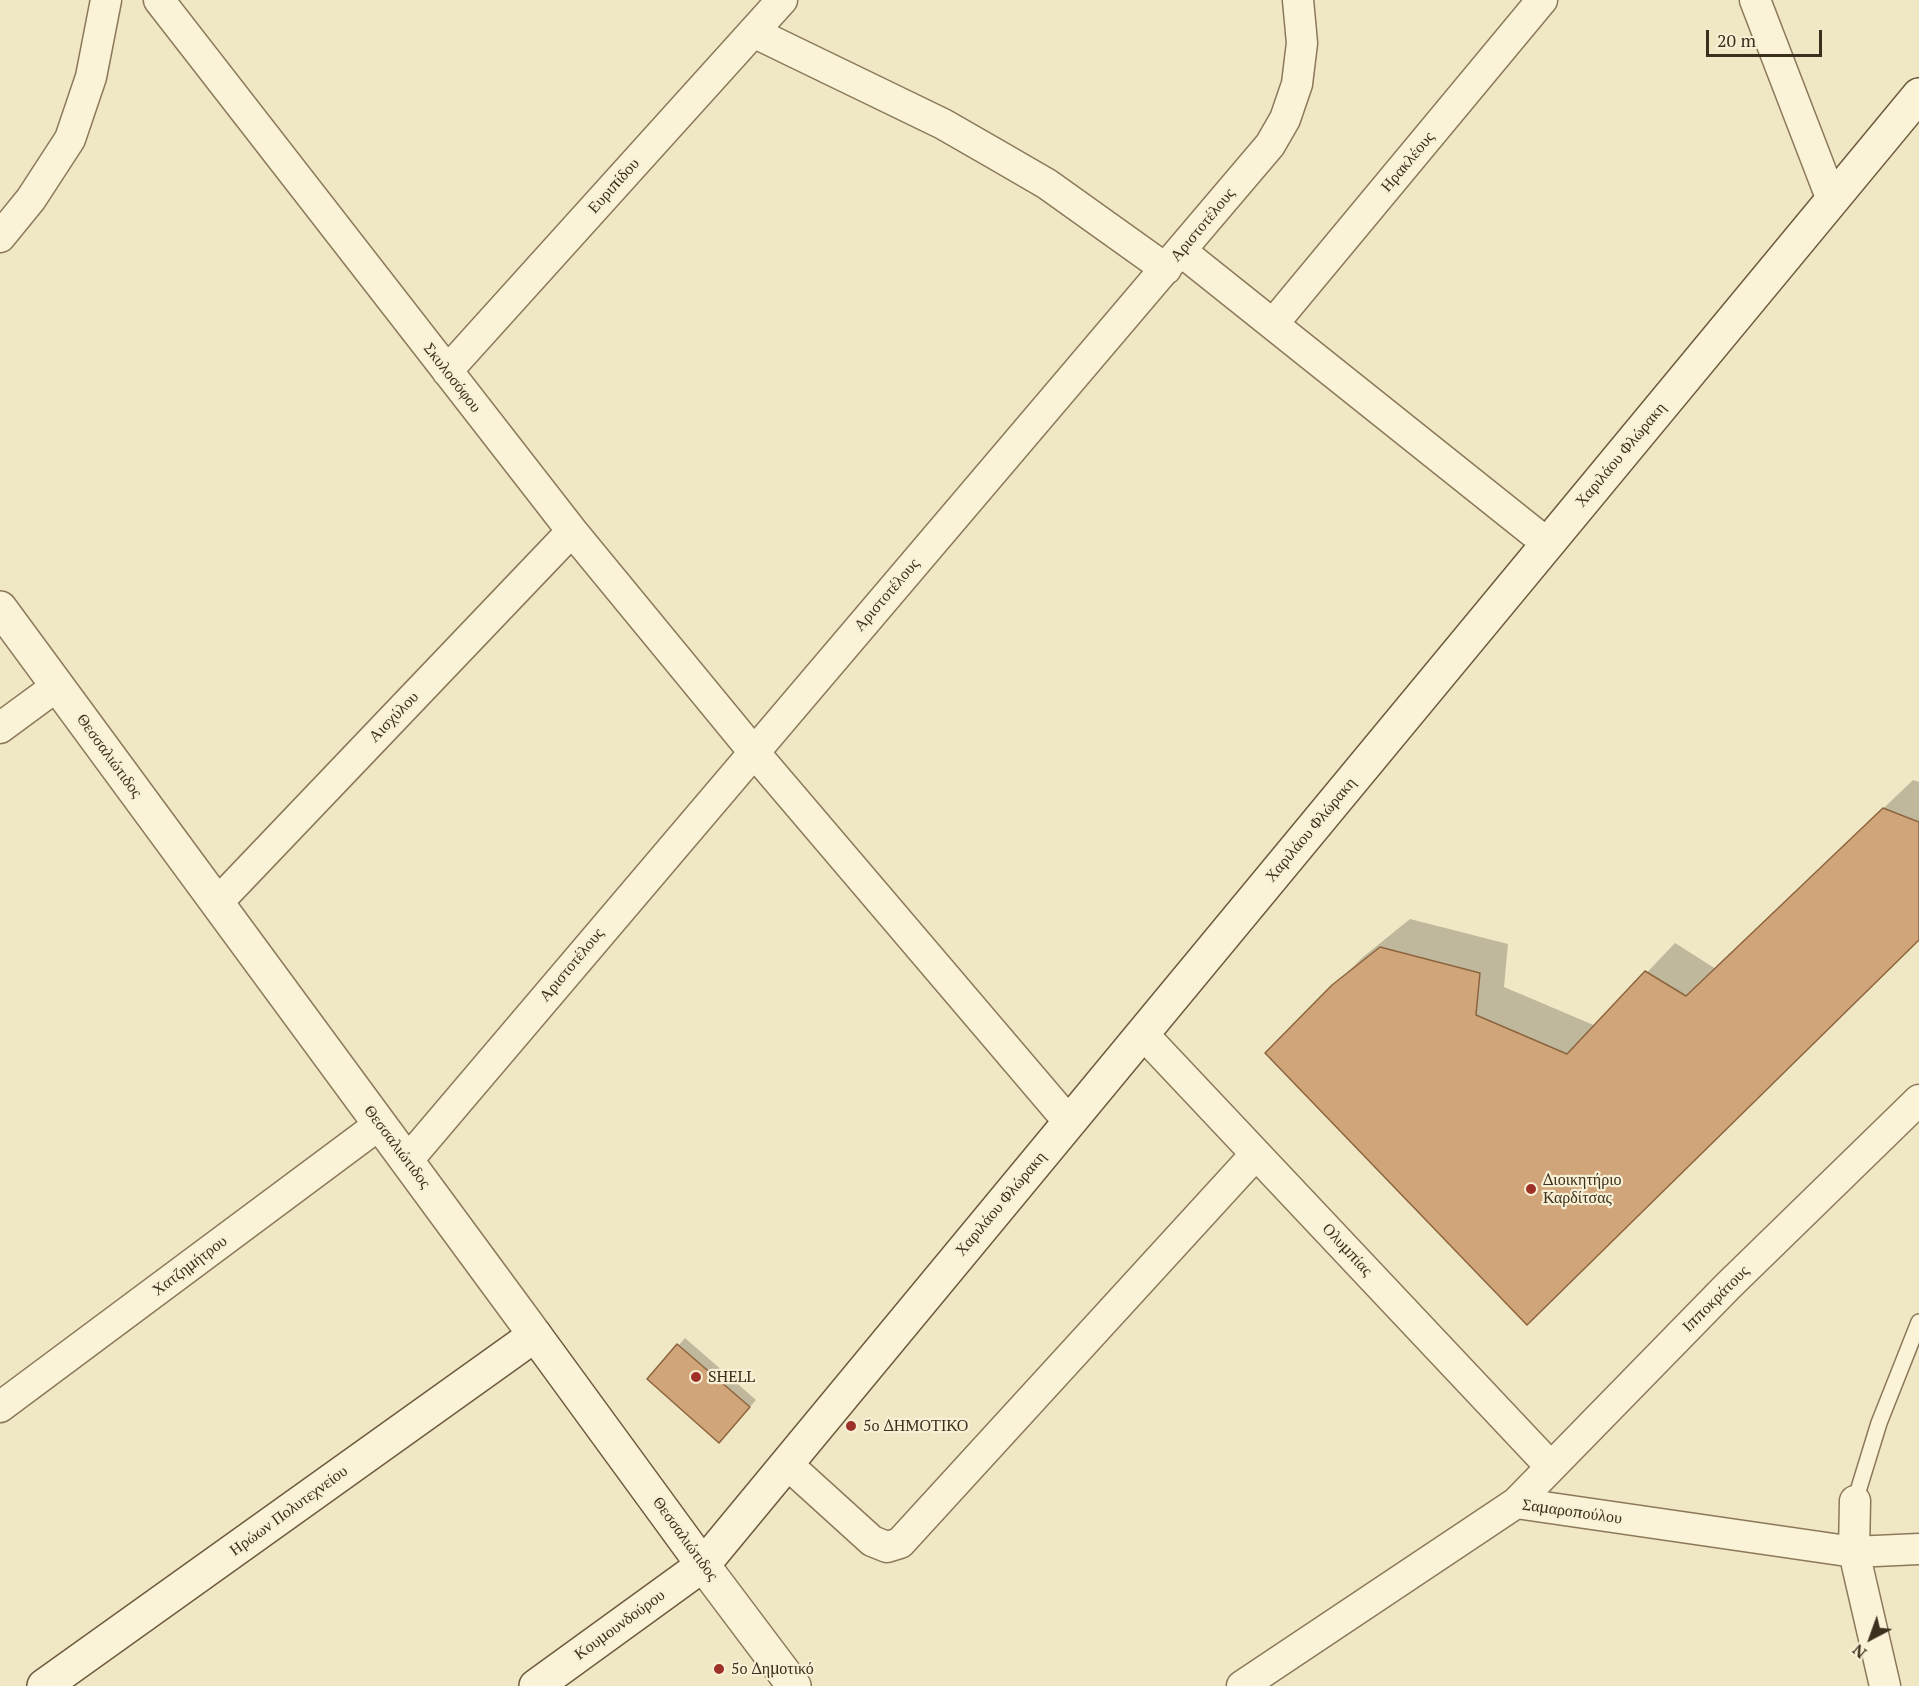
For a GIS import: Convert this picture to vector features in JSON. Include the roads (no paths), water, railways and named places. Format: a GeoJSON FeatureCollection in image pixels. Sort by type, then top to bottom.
{"type":"FeatureCollection","features":[{"type":"Feature","properties":{"kind":"main road","name":"Χαριλάου Φλώρακη"},"geometry":{"type":"LineString","coordinates":[[703,1565],[1919,95]]}},
{"type":"Feature","properties":{"kind":"main road","name":"Θεσσαλιώτιδος"},"geometry":{"type":"LineString","coordinates":[[0,608],[794,1686]]}},
{"type":"Feature","properties":{"kind":"main road","name":"Ηρώων Πολυτεχνείου"},"geometry":{"type":"LineString","coordinates":[[44,1686],[535,1335]]}},
{"type":"Feature","properties":{"kind":"main road","name":"Κουμουνδούρου"},"geometry":{"type":"LineString","coordinates":[[536,1686],[703,1565]]}},
{"type":"Feature","properties":{"kind":"street"},"geometry":{"type":"LineString","coordinates":[[0,237],[31,199],[70,139],[92,77],[106,0]]}},
{"type":"Feature","properties":{"kind":"street","name":"Σκυλοσόφου"},"geometry":{"type":"LineString","coordinates":[[159,0],[572,531],[753,751],[1069,1122]]}},
{"type":"Feature","properties":{"kind":"street","name":"Ευριπίδου"},"geometry":{"type":"LineString","coordinates":[[447,371],[782,0]]}},
{"type":"Feature","properties":{"kind":"street","name":"Αριστοτέλους"},"geometry":{"type":"LineString","coordinates":[[407,1161],[1270,145],[1285,119],[1294,94],[1301,55],[1302,27],[1298,0]]}},
{"type":"Feature","properties":{"kind":"street","name":"Ηρακλέους"},"geometry":{"type":"LineString","coordinates":[[1273,324],[1542,0]]}},
{"type":"Feature","properties":{"kind":"street"},"geometry":{"type":"LineString","coordinates":[[1755,0],[1832,200]]}},
{"type":"Feature","properties":{"kind":"street"},"geometry":{"type":"LineString","coordinates":[[753,32],[944,124],[1174,260],[1273,324],[1548,544]]}},
{"type":"Feature","properties":{"kind":"street","name":"Αισχύλου"},"geometry":{"type":"LineString","coordinates":[[217,903],[572,531]]}},
{"type":"Feature","properties":{"kind":"street"},"geometry":{"type":"LineString","coordinates":[[0,728],[57,686]]}},
{"type":"Feature","properties":{"kind":"street","name":"Ολυμπίας"},"geometry":{"type":"LineString","coordinates":[[1142,1033],[1551,1467]]}},
{"type":"Feature","properties":{"kind":"street","name":"Ιπποκράτους"},"geometry":{"type":"LineString","coordinates":[[1516,1503],[1728,1286],[1917,1106]]}},
{"type":"Feature","properties":{"kind":"street","name":"Χατζημήτρου"},"geometry":{"type":"LineString","coordinates":[[0,1407],[380,1124]]}},
{"type":"Feature","properties":{"kind":"street"},"geometry":{"type":"LineString","coordinates":[[786,1463],[872,1541],[886,1547],[900,1543],[1256,1154]]}},
{"type":"Feature","properties":{"kind":"street"},"geometry":{"type":"LineString","coordinates":[[1855,1501],[1854,1552],[1885,1686]]}},
{"type":"Feature","properties":{"kind":"street","name":"Σαμαροπούλου"},"geometry":{"type":"LineString","coordinates":[[1242,1686],[1516,1503],[1854,1552],[1919,1549]]}},
{"type":"Feature","properties":{"kind":"lane"},"geometry":{"type":"LineString","coordinates":[[1855,1501],[1879,1422],[1919,1322]]}},
{"type":"Feature","properties":{"kind":"place","name":"Διοικητήριο Καρδίτσας"},"geometry":{"type":"Point","coordinates":[1531,1189]}},
{"type":"Feature","properties":{"kind":"place","name":"SHELL"},"geometry":{"type":"Point","coordinates":[696,1377]}},
{"type":"Feature","properties":{"kind":"place","name":"5ο ΔΗΜΟΤΙΚΟ"},"geometry":{"type":"Point","coordinates":[851,1426]}},
{"type":"Feature","properties":{"kind":"place","name":"5ο Δημοτικό"},"geometry":{"type":"Point","coordinates":[719,1669]}}]}
